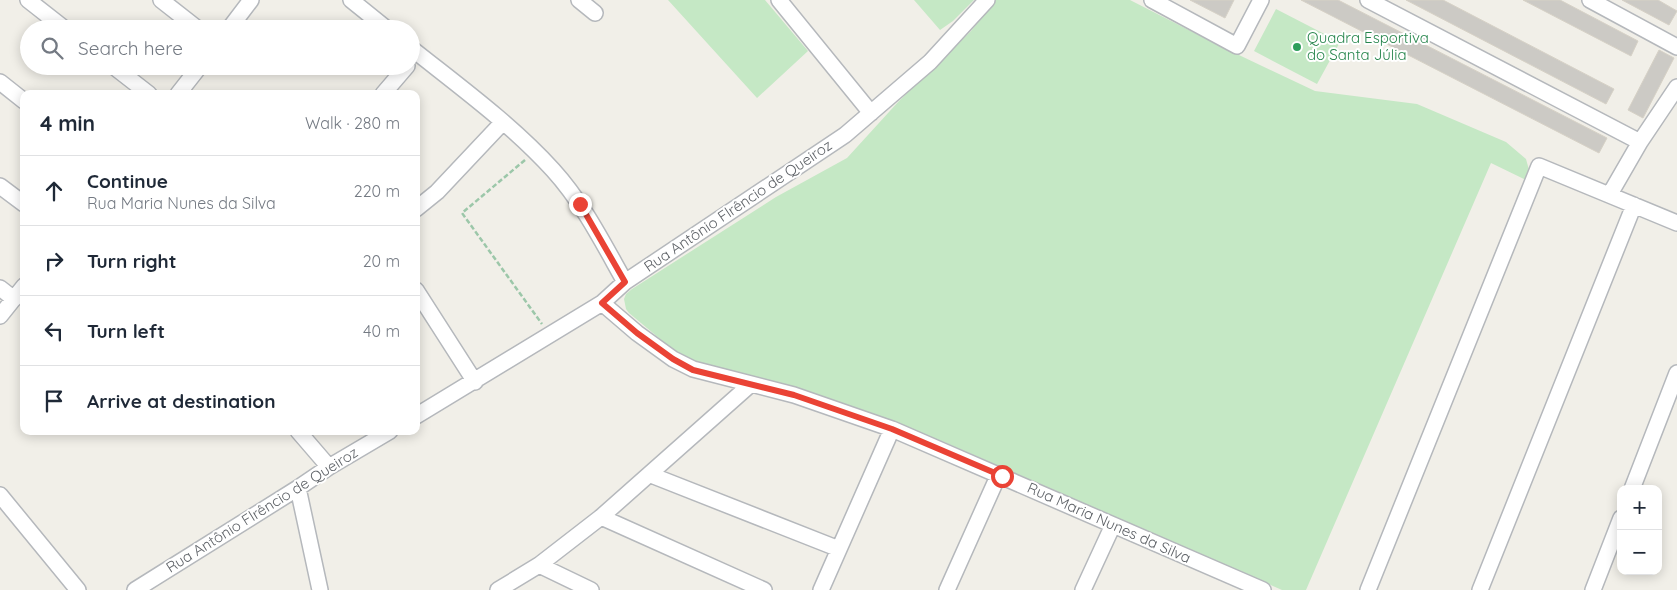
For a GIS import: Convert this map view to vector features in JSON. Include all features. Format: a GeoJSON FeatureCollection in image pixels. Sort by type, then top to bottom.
{"type":"FeatureCollection","features":[{"type":"Feature","properties":{"kind":"street"},"geometry":{"type":"LineString","coordinates":[[28,0],[54,20]]}},
{"type":"Feature","properties":{"kind":"street"},"geometry":{"type":"LineString","coordinates":[[161,0],[187,20]]}},
{"type":"Feature","properties":{"kind":"street"},"geometry":{"type":"LineString","coordinates":[[236,20],[251,0]]}},
{"type":"Feature","properties":{"kind":"street"},"geometry":{"type":"LineString","coordinates":[[351,0],[376,20]]}},
{"type":"Feature","properties":{"kind":"street"},"geometry":{"type":"LineString","coordinates":[[579,0],[595,13]]}},
{"type":"Feature","properties":{"kind":"street"},"geometry":{"type":"LineString","coordinates":[[779,0],[871,113]]}},
{"type":"Feature","properties":{"kind":"street","name":"Rua Antônio Flrêncio de Queiroz"},"geometry":{"type":"LineString","coordinates":[[420,414],[475,382],[602,303],[625,282],[844,135],[930,62],[987,0]]}},
{"type":"Feature","properties":{"kind":"street"},"geometry":{"type":"LineString","coordinates":[[1152,0],[1237,46],[1261,0]]}},
{"type":"Feature","properties":{"kind":"street"},"geometry":{"type":"LineString","coordinates":[[1368,0],[1640,142]]}},
{"type":"Feature","properties":{"kind":"street"},"geometry":{"type":"LineString","coordinates":[[1590,0],[1677,47]]}},
{"type":"Feature","properties":{"kind":"street"},"geometry":{"type":"LineString","coordinates":[[420,60],[503,122],[553,170],[580,204],[625,282]]}},
{"type":"Feature","properties":{"kind":"street"},"geometry":{"type":"LineString","coordinates":[[125,75],[144,90]]}},
{"type":"Feature","properties":{"kind":"street"},"geometry":{"type":"LineString","coordinates":[[181,90],[193,75]]}},
{"type":"Feature","properties":{"kind":"street"},"geometry":{"type":"LineString","coordinates":[[386,90],[399,75]]}},
{"type":"Feature","properties":{"kind":"street"},"geometry":{"type":"LineString","coordinates":[[0,82],[20,98]]}},
{"type":"Feature","properties":{"kind":"street"},"geometry":{"type":"LineString","coordinates":[[1610,194],[1640,142],[1677,87]]}},
{"type":"Feature","properties":{"kind":"street"},"geometry":{"type":"LineString","coordinates":[[420,206],[436,192],[503,122]]}},
{"type":"Feature","properties":{"kind":"street"},"geometry":{"type":"LineString","coordinates":[[1368,590],[1539,166],[1677,223]]}},
{"type":"Feature","properties":{"kind":"street"},"geometry":{"type":"LineString","coordinates":[[0,186],[20,201]]}},
{"type":"Feature","properties":{"kind":"street"},"geometry":{"type":"LineString","coordinates":[[1480,590],[1634,204]]}},
{"type":"Feature","properties":{"kind":"street"},"geometry":{"type":"LineString","coordinates":[[0,288],[14,299]]}},
{"type":"Feature","properties":{"kind":"street"},"geometry":{"type":"LineString","coordinates":[[0,316],[20,291]]}},
{"type":"Feature","properties":{"kind":"street"},"geometry":{"type":"LineString","coordinates":[[420,296],[475,382]]}},
{"type":"Feature","properties":{"kind":"street","name":"Rua Maria Nunes da Silva"},"geometry":{"type":"LineString","coordinates":[[602,303],[637,333],[673,359],[699,372],[794,395],[892,429],[1113,525],[1240,585],[1263,590]]}},
{"type":"Feature","properties":{"kind":"street"},"geometry":{"type":"LineString","coordinates":[[1634,485],[1677,374]]}},
{"type":"Feature","properties":{"kind":"street"},"geometry":{"type":"LineString","coordinates":[[498,590],[540,565],[601,517],[651,475],[751,384]]}},
{"type":"Feature","properties":{"kind":"street"},"geometry":{"type":"LineString","coordinates":[[821,590],[892,429]]}},
{"type":"Feature","properties":{"kind":"street"},"geometry":{"type":"LineString","coordinates":[[301,435],[329,467]]}},
{"type":"Feature","properties":{"kind":"street","name":"Rua Antônio Flrêncio de Queiroz"},"geometry":{"type":"LineString","coordinates":[[135,590],[329,467],[383,435]]}},
{"type":"Feature","properties":{"kind":"street"},"geometry":{"type":"LineString","coordinates":[[947,590],[999,474]]}},
{"type":"Feature","properties":{"kind":"street"},"geometry":{"type":"LineString","coordinates":[[651,475],[839,549]]}},
{"type":"Feature","properties":{"kind":"street"},"geometry":{"type":"LineString","coordinates":[[298,488],[320,590]]}},
{"type":"Feature","properties":{"kind":"street"},"geometry":{"type":"LineString","coordinates":[[0,495],[78,590]]}},
{"type":"Feature","properties":{"kind":"street"},"geometry":{"type":"LineString","coordinates":[[601,517],[764,590]]}},
{"type":"Feature","properties":{"kind":"street"},"geometry":{"type":"LineString","coordinates":[[1083,590],[1113,525]]}},
{"type":"Feature","properties":{"kind":"street"},"geometry":{"type":"LineString","coordinates":[[1593,590],[1617,528]]}},
{"type":"Feature","properties":{"kind":"street"},"geometry":{"type":"LineString","coordinates":[[540,565],[591,590]]}},
{"type":"Feature","properties":{"kind":"path"},"geometry":{"type":"LineString","coordinates":[[534,152],[462,213],[550,335]]}},
{"type":"Feature","properties":{"kind":"green space"},"geometry":{"type":"Polygon","coordinates":[[[668,0],[765,0],[808,51],[757,98],[668,0]]]}},
{"type":"Feature","properties":{"kind":"green space"},"geometry":{"type":"Polygon","coordinates":[[[914,0],[974,0],[953,21],[940,30],[914,0]]]}},
{"type":"Feature","properties":{"kind":"green space"},"geometry":{"type":"Polygon","coordinates":[[[996,0],[1130,0],[1220,46],[1315,91],[1417,104],[1506,142],[1526,159],[1531,177],[1528,181],[1491,163],[1306,590],[1282,590],[944,442],[770,381],[684,359],[626,309],[624,299],[626,294],[632,289],[776,197],[847,158],[899,101],[971,31],[996,0]]]}},
{"type":"Feature","properties":{"kind":"green space","name":"Quadra Esportiva do Santa Júlia"},"geometry":{"type":"Polygon","coordinates":[[[1276,9],[1340,42],[1317,84],[1254,51],[1276,9]]]}},
{"type":"Feature","properties":{"kind":"building"},"geometry":{"type":"Polygon","coordinates":[[[1190,0],[1234,0],[1225,18],[1190,0]]]}},
{"type":"Feature","properties":{"kind":"building"},"geometry":{"type":"Polygon","coordinates":[[[1301,0],[1338,0],[1607,138],[1599,153],[1301,0]]]}},
{"type":"Feature","properties":{"kind":"building"},"geometry":{"type":"Polygon","coordinates":[[[1406,0],[1443,0],[1614,89],[1606,104],[1406,0]]]}},
{"type":"Feature","properties":{"kind":"building"},"geometry":{"type":"Polygon","coordinates":[[[1523,0],[1560,0],[1638,41],[1631,56],[1523,0]]]}},
{"type":"Feature","properties":{"kind":"building"},"geometry":{"type":"Polygon","coordinates":[[[1622,0],[1658,0],[1677,11],[1669,25],[1622,0]]]}},
{"type":"Feature","properties":{"kind":"building"},"geometry":{"type":"Polygon","coordinates":[[[1659,50],[1674,58],[1643,118],[1628,110],[1659,50]]]}},
{"type":"Feature","properties":{"kind":"place","name":"Quadra Esportiva do Santa Júlia"},"geometry":{"type":"Point","coordinates":[1297,47]}},
{"type":"Feature","properties":{"kind":"route"},"geometry":{"type":"LineString","coordinates":[[580,204],[625,282],[602,303],[637,333],[673,359],[693,370],[794,395],[892,429],[1002,476]]}}]}
